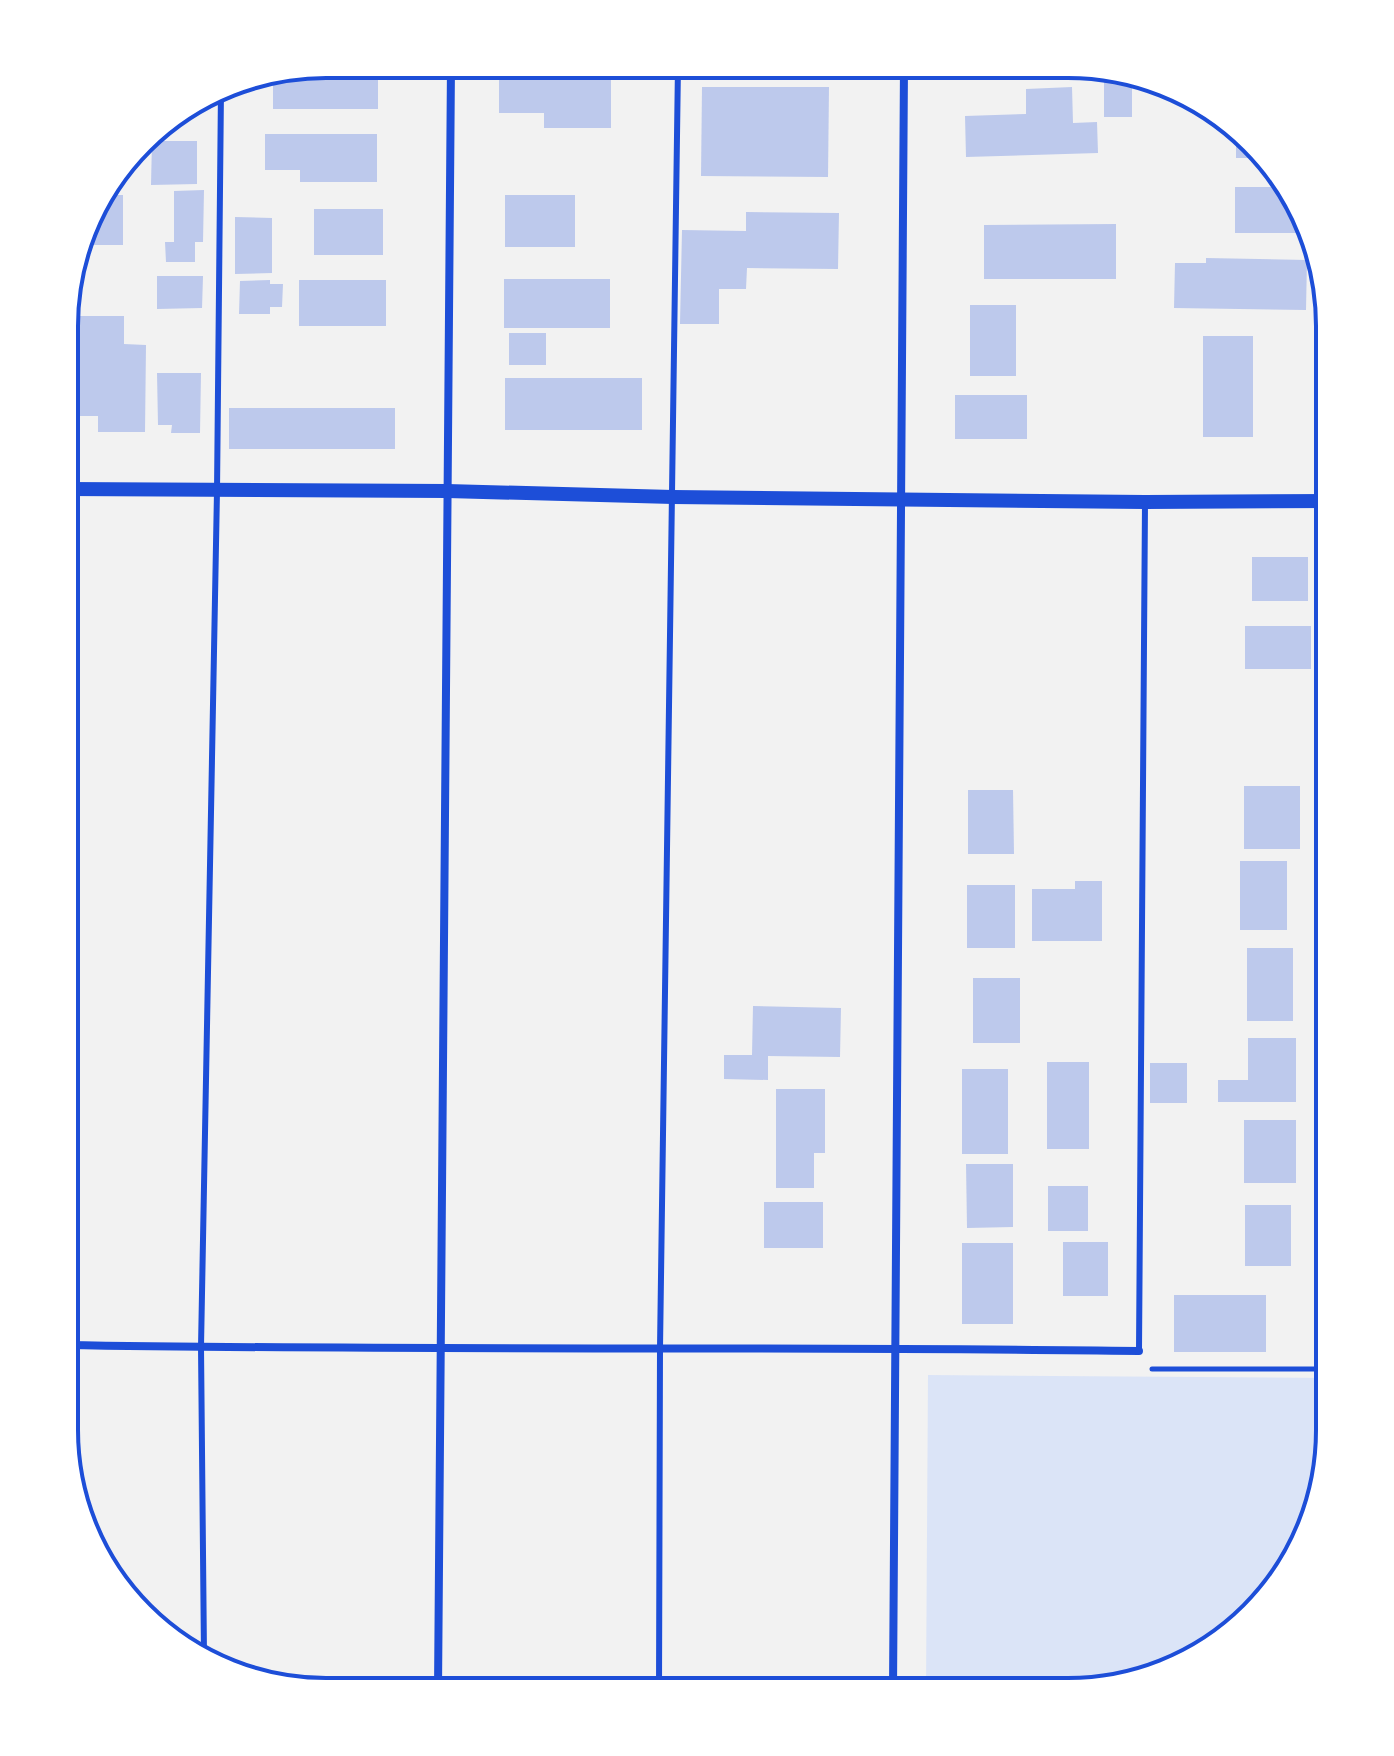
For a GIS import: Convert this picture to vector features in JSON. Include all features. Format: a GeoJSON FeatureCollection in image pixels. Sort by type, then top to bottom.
{"type":"FeatureCollection","features":[{"type":"Feature","properties":{"kind":"street"},"geometry":{"type":"LineString","coordinates":[[893,1677],[904,78]]}},
{"type":"Feature","properties":{"kind":"street"},"geometry":{"type":"LineString","coordinates":[[438,1677],[451,79]]}},
{"type":"Feature","properties":{"kind":"street"},"geometry":{"type":"LineString","coordinates":[[78,489],[447,491],[673,497],[1145,502],[1316,501]]}},
{"type":"Feature","properties":{"kind":"street"},"geometry":{"type":"LineString","coordinates":[[78,1345],[441,1349],[895,1347],[1139,1351]]}},
{"type":"Feature","properties":{"kind":"lane"},"geometry":{"type":"LineString","coordinates":[[659,1677],[660,1348],[678,79]]}},
{"type":"Feature","properties":{"kind":"lane"},"geometry":{"type":"LineString","coordinates":[[204,1646],[201,1347],[221,102]]}},
{"type":"Feature","properties":{"kind":"lane"},"geometry":{"type":"LineString","coordinates":[[1139,1351],[1145,502]]}},
{"type":"Feature","properties":{"kind":"path"},"geometry":{"type":"LineString","coordinates":[[1139,1351],[1137,1369],[1315,1369]]}},
{"type":"Feature","properties":{"kind":"shaded area"},"geometry":{"type":"Polygon","coordinates":[[[928,1375],[1315,1378],[1315,1447],[1303,1510],[1283,1554],[1265,1581],[1219,1627],[1178,1652],[1148,1665],[1117,1673],[1085,1677],[926,1677],[928,1375]]]}},
{"type":"Feature","properties":{"kind":"building"},"geometry":{"type":"Polygon","coordinates":[[[309,79],[378,79],[378,109],[273,109],[273,84],[309,79]]]}},
{"type":"Feature","properties":{"kind":"building"},"geometry":{"type":"Polygon","coordinates":[[[499,79],[611,79],[611,128],[544,128],[544,113],[499,113],[499,79]]]}},
{"type":"Feature","properties":{"kind":"building"},"geometry":{"type":"Polygon","coordinates":[[[1104,81],[1132,87],[1132,117],[1104,117],[1104,81]]]}},
{"type":"Feature","properties":{"kind":"building"},"geometry":{"type":"Polygon","coordinates":[[[702,87],[829,87],[828,177],[701,176],[702,87]]]}},
{"type":"Feature","properties":{"kind":"building"},"geometry":{"type":"Polygon","coordinates":[[[1072,87],[1073,123],[1097,122],[1098,153],[966,157],[965,116],[1026,114],[1026,89],[1072,87]]]}},
{"type":"Feature","properties":{"kind":"building"},"geometry":{"type":"Polygon","coordinates":[[[265,134],[377,134],[377,182],[300,182],[300,170],[265,170],[265,134]]]}},
{"type":"Feature","properties":{"kind":"building"},"geometry":{"type":"Polygon","coordinates":[[[160,141],[197,141],[197,184],[151,185],[152,149],[160,141]]]}},
{"type":"Feature","properties":{"kind":"building"},"geometry":{"type":"Polygon","coordinates":[[[1236,145],[1249,158],[1236,158],[1236,145]]]}},
{"type":"Feature","properties":{"kind":"building"},"geometry":{"type":"Polygon","coordinates":[[[1235,187],[1273,187],[1298,233],[1235,233],[1235,187]]]}},
{"type":"Feature","properties":{"kind":"building"},"geometry":{"type":"Polygon","coordinates":[[[204,190],[203,242],[195,242],[195,262],[166,262],[165,242],[174,242],[174,191],[204,190]]]}},
{"type":"Feature","properties":{"kind":"building"},"geometry":{"type":"Polygon","coordinates":[[[116,195],[123,195],[123,245],[91,245],[116,195]]]}},
{"type":"Feature","properties":{"kind":"building"},"geometry":{"type":"Polygon","coordinates":[[[505,195],[575,195],[575,247],[505,247],[505,195]]]}},
{"type":"Feature","properties":{"kind":"building"},"geometry":{"type":"Polygon","coordinates":[[[314,209],[383,209],[383,255],[314,255],[314,209]]]}},
{"type":"Feature","properties":{"kind":"building"},"geometry":{"type":"Polygon","coordinates":[[[746,212],[839,213],[838,269],[747,268],[746,289],[719,289],[719,324],[680,324],[682,230],[746,231],[746,212]]]}},
{"type":"Feature","properties":{"kind":"building"},"geometry":{"type":"Polygon","coordinates":[[[235,217],[272,218],[272,273],[235,274],[235,217]]]}},
{"type":"Feature","properties":{"kind":"building"},"geometry":{"type":"Polygon","coordinates":[[[1116,224],[1116,279],[984,279],[984,225],[1116,224]]]}},
{"type":"Feature","properties":{"kind":"building"},"geometry":{"type":"Polygon","coordinates":[[[1206,258],[1307,260],[1306,310],[1174,308],[1175,263],[1206,263],[1206,258]]]}},
{"type":"Feature","properties":{"kind":"building"},"geometry":{"type":"Polygon","coordinates":[[[157,276],[203,276],[202,308],[157,309],[157,276]]]}},
{"type":"Feature","properties":{"kind":"building"},"geometry":{"type":"Polygon","coordinates":[[[504,279],[610,279],[610,328],[504,328],[504,279]]]}},
{"type":"Feature","properties":{"kind":"building"},"geometry":{"type":"Polygon","coordinates":[[[270,280],[270,284],[283,284],[282,307],[270,307],[270,314],[239,314],[240,281],[270,280]]]}},
{"type":"Feature","properties":{"kind":"building"},"geometry":{"type":"Polygon","coordinates":[[[299,280],[386,280],[386,326],[299,326],[299,280]]]}},
{"type":"Feature","properties":{"kind":"building"},"geometry":{"type":"Polygon","coordinates":[[[970,305],[1016,305],[1016,376],[970,376],[970,305]]]}},
{"type":"Feature","properties":{"kind":"building"},"geometry":{"type":"Polygon","coordinates":[[[79,316],[124,316],[124,344],[146,345],[145,432],[98,432],[98,416],[78,416],[79,316]]]}},
{"type":"Feature","properties":{"kind":"building"},"geometry":{"type":"Polygon","coordinates":[[[509,333],[546,333],[546,365],[509,365],[509,333]]]}},
{"type":"Feature","properties":{"kind":"building"},"geometry":{"type":"Polygon","coordinates":[[[1203,336],[1253,336],[1253,437],[1203,437],[1203,336]]]}},
{"type":"Feature","properties":{"kind":"building"},"geometry":{"type":"Polygon","coordinates":[[[157,373],[201,373],[200,433],[171,433],[172,425],[158,425],[157,373]]]}},
{"type":"Feature","properties":{"kind":"building"},"geometry":{"type":"Polygon","coordinates":[[[505,378],[642,378],[642,430],[505,430],[505,378]]]}},
{"type":"Feature","properties":{"kind":"building"},"geometry":{"type":"Polygon","coordinates":[[[955,395],[1027,395],[1027,439],[955,439],[955,395]]]}},
{"type":"Feature","properties":{"kind":"building"},"geometry":{"type":"Polygon","coordinates":[[[229,408],[395,408],[395,449],[229,449],[229,408]]]}},
{"type":"Feature","properties":{"kind":"building"},"geometry":{"type":"Polygon","coordinates":[[[1252,557],[1308,557],[1308,601],[1252,601],[1252,557]]]}},
{"type":"Feature","properties":{"kind":"building"},"geometry":{"type":"Polygon","coordinates":[[[1245,626],[1311,626],[1311,669],[1245,669],[1245,626]]]}},
{"type":"Feature","properties":{"kind":"building"},"geometry":{"type":"Polygon","coordinates":[[[1244,786],[1300,786],[1300,849],[1244,849],[1244,786]]]}},
{"type":"Feature","properties":{"kind":"building"},"geometry":{"type":"Polygon","coordinates":[[[968,790],[1013,790],[1014,854],[968,854],[968,790]]]}},
{"type":"Feature","properties":{"kind":"building"},"geometry":{"type":"Polygon","coordinates":[[[1240,861],[1287,861],[1287,930],[1240,930],[1240,861]]]}},
{"type":"Feature","properties":{"kind":"building"},"geometry":{"type":"Polygon","coordinates":[[[1075,881],[1102,881],[1102,941],[1032,941],[1032,889],[1075,889],[1075,881]]]}},
{"type":"Feature","properties":{"kind":"building"},"geometry":{"type":"Polygon","coordinates":[[[967,885],[1015,885],[1015,948],[967,948],[967,885]]]}},
{"type":"Feature","properties":{"kind":"building"},"geometry":{"type":"Polygon","coordinates":[[[1247,948],[1293,948],[1293,1021],[1247,1021],[1247,948]]]}},
{"type":"Feature","properties":{"kind":"building"},"geometry":{"type":"Polygon","coordinates":[[[973,978],[1020,978],[1020,1043],[973,1043],[973,978]]]}},
{"type":"Feature","properties":{"kind":"building"},"geometry":{"type":"Polygon","coordinates":[[[753,1006],[841,1008],[840,1057],[768,1056],[768,1080],[724,1079],[724,1055],[752,1055],[753,1006]]]}},
{"type":"Feature","properties":{"kind":"building"},"geometry":{"type":"Polygon","coordinates":[[[1248,1038],[1296,1038],[1296,1102],[1218,1102],[1218,1080],[1248,1080],[1248,1038]]]}},
{"type":"Feature","properties":{"kind":"building"},"geometry":{"type":"Polygon","coordinates":[[[1047,1062],[1089,1062],[1089,1149],[1047,1149],[1047,1062]]]}},
{"type":"Feature","properties":{"kind":"building"},"geometry":{"type":"Polygon","coordinates":[[[1150,1063],[1187,1063],[1187,1103],[1150,1103],[1150,1063]]]}},
{"type":"Feature","properties":{"kind":"building"},"geometry":{"type":"Polygon","coordinates":[[[962,1069],[1008,1069],[1008,1154],[962,1154],[962,1069]]]}},
{"type":"Feature","properties":{"kind":"building"},"geometry":{"type":"Polygon","coordinates":[[[776,1089],[825,1089],[825,1153],[814,1153],[814,1188],[776,1188],[776,1089]]]}},
{"type":"Feature","properties":{"kind":"building"},"geometry":{"type":"Polygon","coordinates":[[[1244,1120],[1296,1120],[1296,1183],[1244,1183],[1244,1120]]]}},
{"type":"Feature","properties":{"kind":"building"},"geometry":{"type":"Polygon","coordinates":[[[966,1164],[1013,1164],[1013,1227],[967,1228],[966,1164]]]}},
{"type":"Feature","properties":{"kind":"building"},"geometry":{"type":"Polygon","coordinates":[[[1048,1186],[1088,1186],[1088,1231],[1048,1231],[1048,1186]]]}},
{"type":"Feature","properties":{"kind":"building"},"geometry":{"type":"Polygon","coordinates":[[[764,1202],[823,1202],[823,1248],[764,1248],[764,1202]]]}},
{"type":"Feature","properties":{"kind":"building"},"geometry":{"type":"Polygon","coordinates":[[[1245,1205],[1291,1205],[1291,1266],[1245,1266],[1245,1205]]]}},
{"type":"Feature","properties":{"kind":"building"},"geometry":{"type":"Polygon","coordinates":[[[1063,1242],[1108,1242],[1108,1296],[1063,1296],[1063,1242]]]}},
{"type":"Feature","properties":{"kind":"building"},"geometry":{"type":"Polygon","coordinates":[[[962,1243],[1013,1243],[1013,1324],[962,1324],[962,1243]]]}},
{"type":"Feature","properties":{"kind":"building"},"geometry":{"type":"Polygon","coordinates":[[[1174,1295],[1266,1295],[1266,1352],[1174,1352],[1174,1295]]]}}]}
